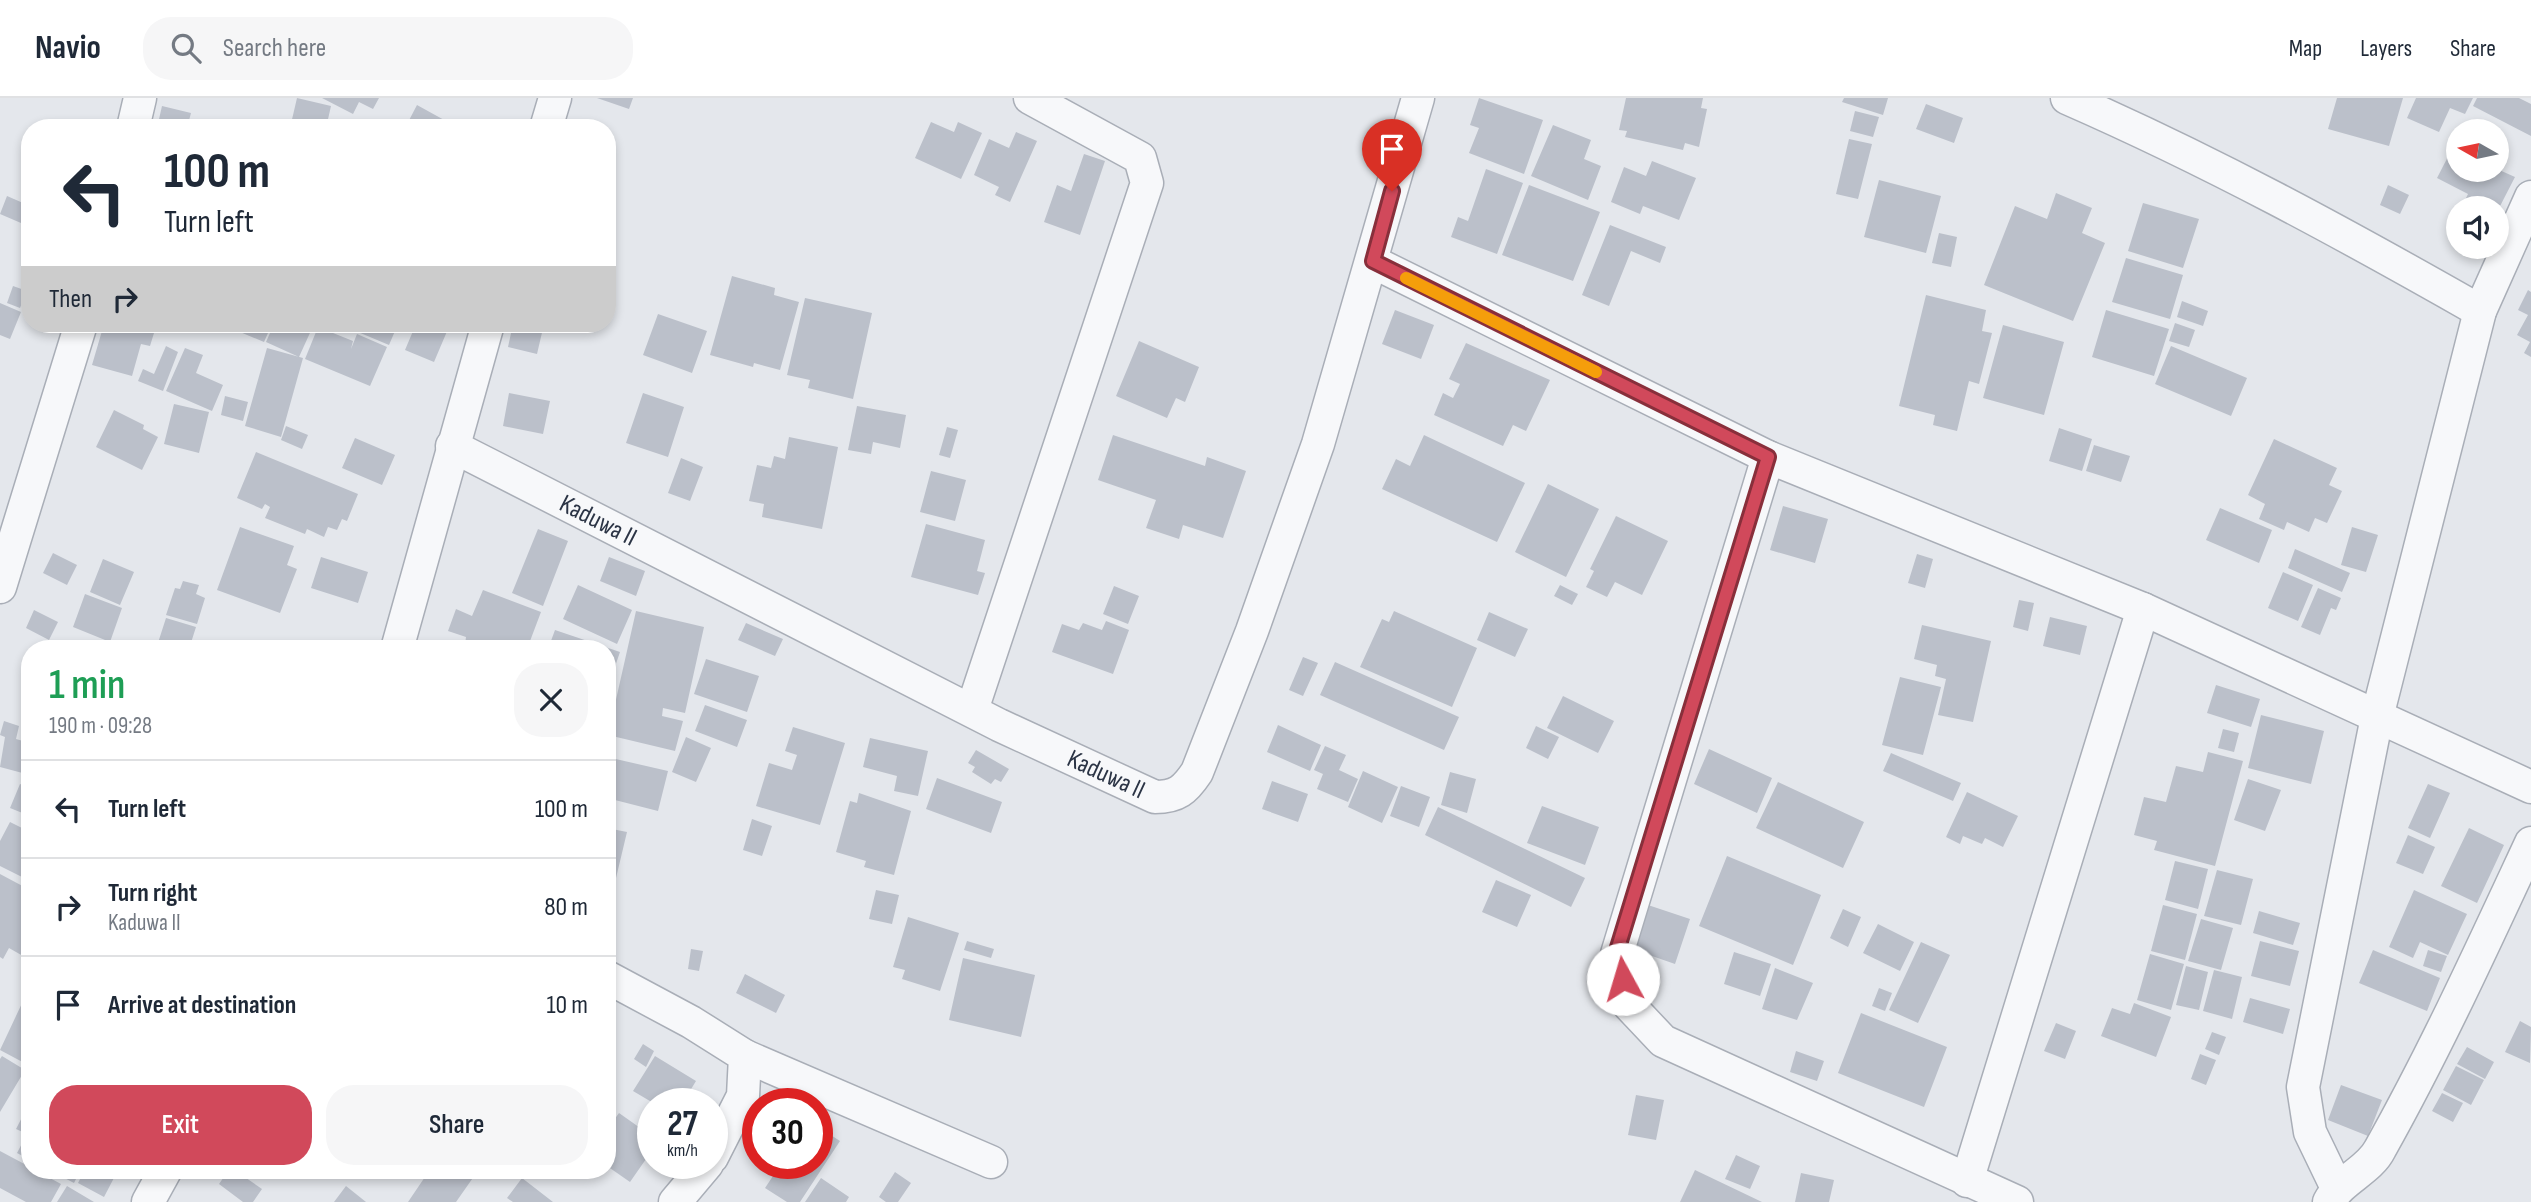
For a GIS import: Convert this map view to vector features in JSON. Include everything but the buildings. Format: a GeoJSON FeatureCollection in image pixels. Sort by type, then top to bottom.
{"type":"FeatureCollection","features":[{"type":"Feature","properties":{"kind":"street"},"geometry":{"type":"LineString","coordinates":[[135,119],[140,98]]}},
{"type":"Feature","properties":{"kind":"street"},"geometry":{"type":"LineString","coordinates":[[549,119],[555,98]]}},
{"type":"Feature","properties":{"kind":"street"},"geometry":{"type":"LineString","coordinates":[[972,710],[1147,183],[1140,158],[1030,98]]}},
{"type":"Feature","properties":{"kind":"street","name":"Kaduwa II"},"geometry":{"type":"LineString","coordinates":[[452,446],[972,710],[1155,797],[1172,797],[1187,787],[1197,772],[1252,631],[1318,444],[1418,98]]}},
{"type":"Feature","properties":{"kind":"street"},"geometry":{"type":"LineString","coordinates":[[2067,98],[2173,145],[2298,208],[2480,311]]}},
{"type":"Feature","properties":{"kind":"street"},"geometry":{"type":"LineString","coordinates":[[2531,197],[2480,311],[2377,717],[2303,1087],[2310,1132],[2333,1195],[2378,1153],[2456,1005],[2531,842]]}},
{"type":"Feature","properties":{"kind":"street"},"geometry":{"type":"LineString","coordinates":[[1373,261],[1768,457],[2143,609],[2531,787]]}},
{"type":"Feature","properties":{"kind":"street"},"geometry":{"type":"LineString","coordinates":[[0,587],[77,333]]}},
{"type":"Feature","properties":{"kind":"street"},"geometry":{"type":"LineString","coordinates":[[399,640],[485,333]]}},
{"type":"Feature","properties":{"kind":"street"},"geometry":{"type":"LineString","coordinates":[[1768,457],[1616,954],[1629,1005],[1663,1041],[2017,1202]]}},
{"type":"Feature","properties":{"kind":"street"},"geometry":{"type":"LineString","coordinates":[[1967,1181],[2143,609]]}},
{"type":"Feature","properties":{"kind":"street"},"geometry":{"type":"LineString","coordinates":[[616,982],[691,1022],[745,1056],[991,1163]]}},
{"type":"Feature","properties":{"kind":"street"},"geometry":{"type":"LineString","coordinates":[[728,1126],[743,1096],[745,1056]]}},
{"type":"Feature","properties":{"kind":"street"},"geometry":{"type":"LineString","coordinates":[[148,1202],[161,1179]]}},
{"type":"Feature","properties":{"kind":"street"},"geometry":{"type":"LineString","coordinates":[[675,1202],[694,1179]]}},
{"type":"Feature","properties":{"kind":"slow traffic"},"geometry":{"type":"LineString","coordinates":[[1406,278],[1596,372]]}},
{"type":"Feature","properties":{"kind":"route"},"geometry":{"type":"LineString","coordinates":[[1392,191],[1373,261],[1768,457],[1616,954],[1623,979]]}}]}
